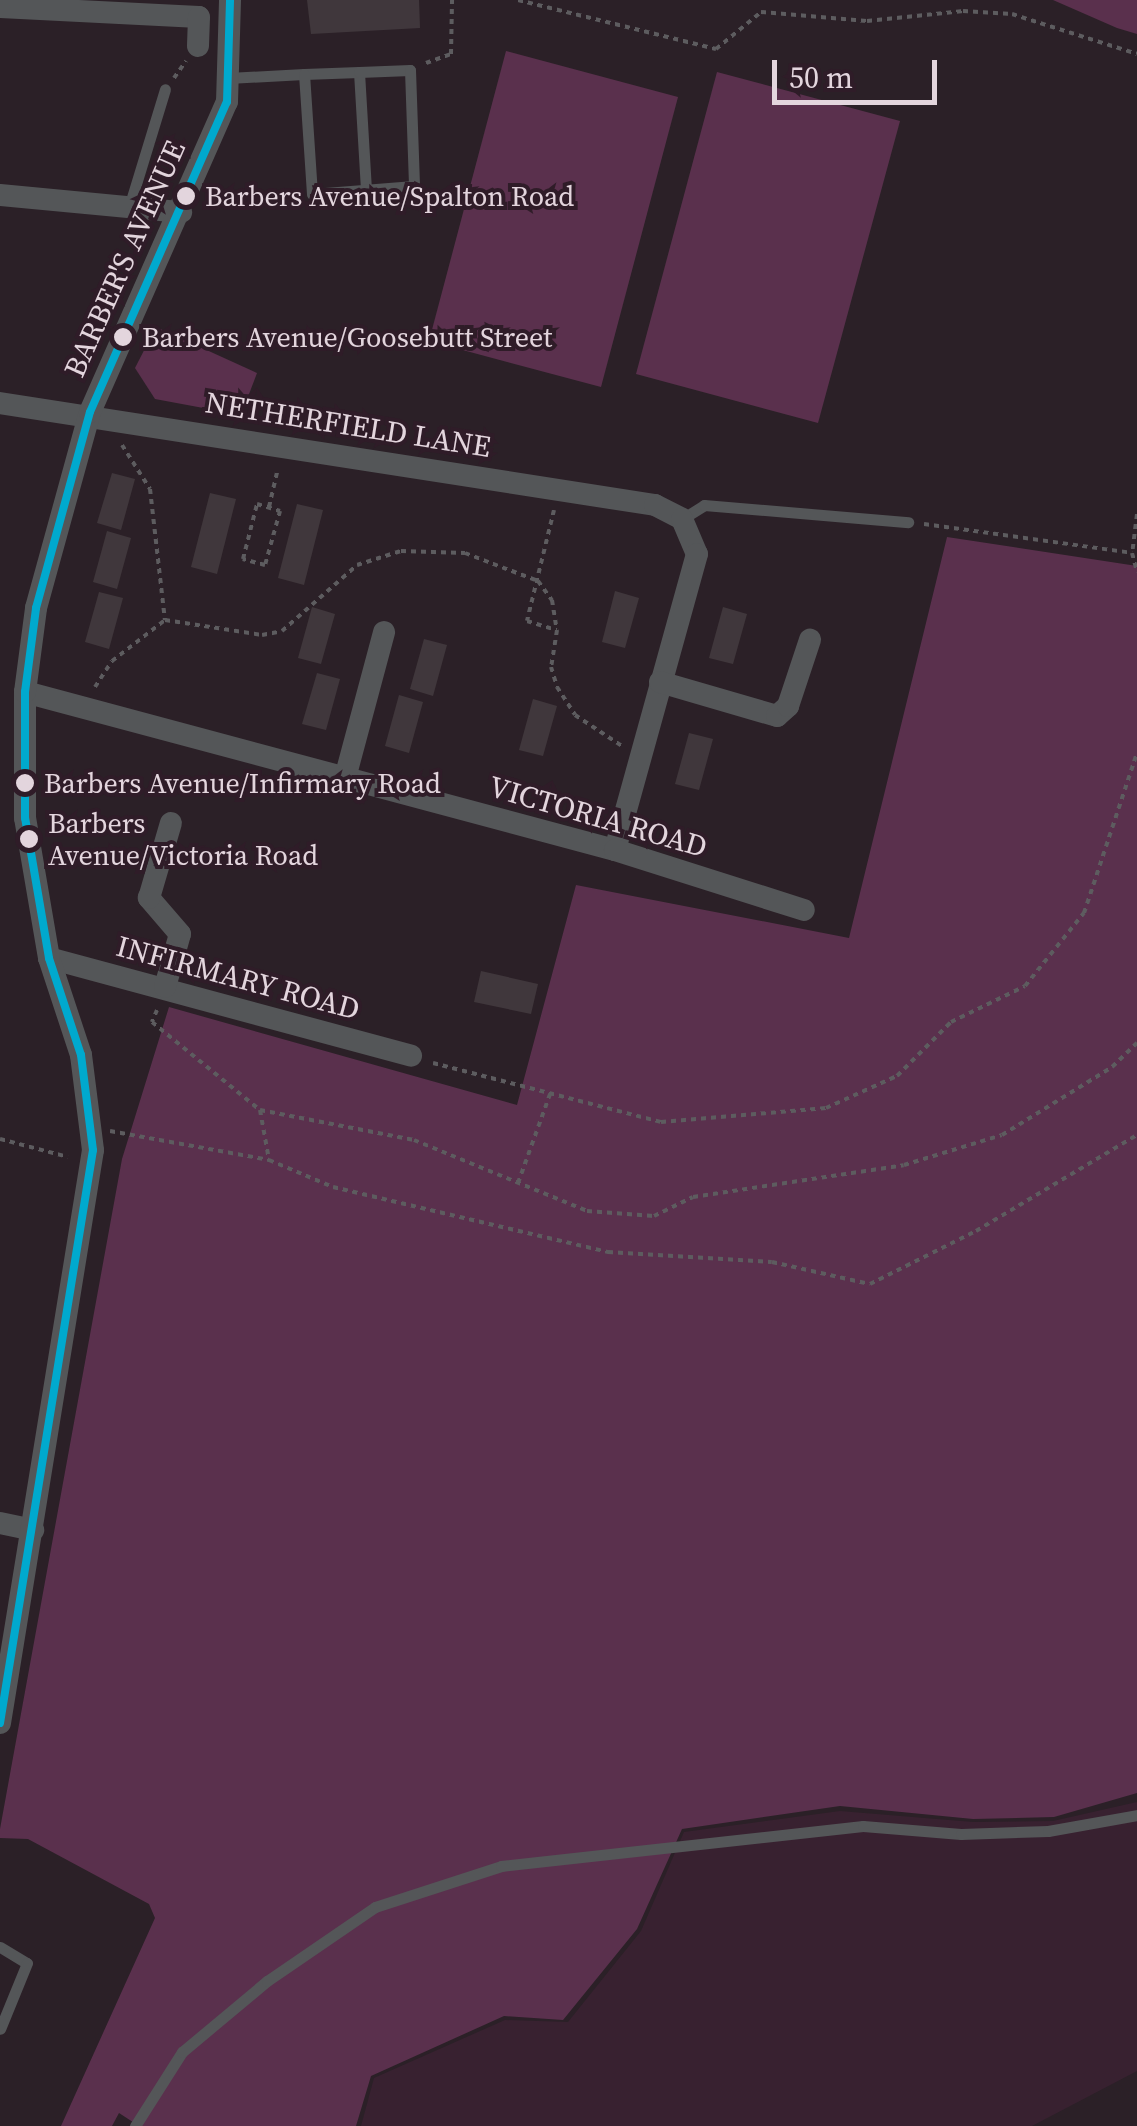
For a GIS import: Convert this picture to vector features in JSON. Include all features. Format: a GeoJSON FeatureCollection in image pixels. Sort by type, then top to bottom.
{"type":"FeatureCollection","features":[{"type":"Feature","properties":{"kind":"street","name":"BARBER'S AVENUE"},"geometry":{"type":"LineString","coordinates":[[0,1723],[92,1139],[80,1055],[49,958],[25,818],[25,692],[36,608],[90,412],[128,316],[182,212],[227,102],[230,0]]}},
{"type":"Feature","properties":{"kind":"street"},"geometry":{"type":"LineString","coordinates":[[0,7],[199,16],[198,46]]}},
{"type":"Feature","properties":{"kind":"street"},"geometry":{"type":"LineString","coordinates":[[0,196],[182,212]]}},
{"type":"Feature","properties":{"kind":"street","name":"NETHERFIELD LANE"},"geometry":{"type":"LineString","coordinates":[[0,403],[90,412],[656,506],[682,519]]}},
{"type":"Feature","properties":{"kind":"street"},"geometry":{"type":"LineString","coordinates":[[615,850],[697,554],[682,519]]}},
{"type":"Feature","properties":{"kind":"street"},"geometry":{"type":"LineString","coordinates":[[344,778],[384,632]]}},
{"type":"Feature","properties":{"kind":"street"},"geometry":{"type":"LineString","coordinates":[[660,682],[777,716],[788,706],[810,640]]}},
{"type":"Feature","properties":{"kind":"street","name":"VICTORIA ROAD"},"geometry":{"type":"LineString","coordinates":[[25,692],[615,850],[804,910]]}},
{"type":"Feature","properties":{"kind":"street"},"geometry":{"type":"LineString","coordinates":[[165,987],[180,934],[149,898],[170,822]]}},
{"type":"Feature","properties":{"kind":"street","name":"INFIRMARY ROAD"},"geometry":{"type":"LineString","coordinates":[[49,958],[411,1056]]}},
{"type":"Feature","properties":{"kind":"street"},"geometry":{"type":"LineString","coordinates":[[0,1523],[33,1530]]}},
{"type":"Feature","properties":{"kind":"lane"},"geometry":{"type":"LineString","coordinates":[[228,78],[304,74],[410,70],[414,186],[312,194],[304,74]]}},
{"type":"Feature","properties":{"kind":"lane"},"geometry":{"type":"LineString","coordinates":[[358,72],[366,189]]}},
{"type":"Feature","properties":{"kind":"lane"},"geometry":{"type":"LineString","coordinates":[[129,207],[164,89]]}},
{"type":"Feature","properties":{"kind":"lane"},"geometry":{"type":"LineString","coordinates":[[682,519],[704,505],[908,522]]}},
{"type":"Feature","properties":{"kind":"lane"},"geometry":{"type":"LineString","coordinates":[[135,2126],[182,2052],[267,1982],[376,1907],[501,1866],[863,1826],[1031,1832],[1137,1815]]}},
{"type":"Feature","properties":{"kind":"lane"},"geometry":{"type":"LineString","coordinates":[[0,1947],[27,1963],[0,2029]]}},
{"type":"Feature","properties":{"kind":"path"},"geometry":{"type":"LineString","coordinates":[[410,70],[450,54],[452,0]]}},
{"type":"Feature","properties":{"kind":"path"},"geometry":{"type":"LineString","coordinates":[[518,0],[716,50],[760,12],[867,22],[963,11],[1012,14],[1137,54]]}},
{"type":"Feature","properties":{"kind":"path"},"geometry":{"type":"LineString","coordinates":[[164,89],[198,46]]}},
{"type":"Feature","properties":{"kind":"path"},"geometry":{"type":"LineString","coordinates":[[116,438],[150,490],[164,620]]}},
{"type":"Feature","properties":{"kind":"path"},"geometry":{"type":"LineString","coordinates":[[269,508],[278,469]]}},
{"type":"Feature","properties":{"kind":"path"},"geometry":{"type":"LineString","coordinates":[[557,630],[527,621],[559,490]]}},
{"type":"Feature","properties":{"kind":"path"},"geometry":{"type":"LineString","coordinates":[[258,504],[269,508],[280,510],[265,565],[242,559],[258,504]]}},
{"type":"Feature","properties":{"kind":"path"},"geometry":{"type":"LineString","coordinates":[[1137,514],[1132,553],[1137,572]]}},
{"type":"Feature","properties":{"kind":"path"},"geometry":{"type":"LineString","coordinates":[[908,522],[1132,553]]}},
{"type":"Feature","properties":{"kind":"path"},"geometry":{"type":"LineString","coordinates":[[411,1056],[661,1122],[739,1119],[826,1108],[897,1076],[952,1022],[1025,986],[1084,913],[1137,753]]}},
{"type":"Feature","properties":{"kind":"path"},"geometry":{"type":"LineString","coordinates":[[165,987],[152,1022],[260,1110],[414,1140],[587,1211],[654,1216],[692,1197],[904,1165],[1015,1129],[1112,1067],[1137,1043]]}},
{"type":"Feature","properties":{"kind":"path"},"geometry":{"type":"LineString","coordinates":[[518,1183],[550,1094]]}},
{"type":"Feature","properties":{"kind":"path"},"geometry":{"type":"LineString","coordinates":[[260,1110],[269,1160]]}},
{"type":"Feature","properties":{"kind":"path"},"geometry":{"type":"LineString","coordinates":[[0,1139],[72,1158],[92,1139],[269,1160],[333,1186],[608,1252],[772,1262],[870,1284],[976,1231],[1137,1135]]}},
{"type":"Feature","properties":{"kind":"shaded area"},"geometry":{"type":"Polygon","coordinates":[[[1053,0],[1137,0],[1137,34],[1117,28],[1053,0]]]}},
{"type":"Feature","properties":{"kind":"shaded area"},"geometry":{"type":"Polygon","coordinates":[[[506,51],[678,97],[601,387],[429,341],[506,51]]]}},
{"type":"Feature","properties":{"kind":"shaded area"},"geometry":{"type":"Polygon","coordinates":[[[717,72],[900,121],[818,423],[636,374],[717,72]]]}},
{"type":"Feature","properties":{"kind":"shaded area"},"geometry":{"type":"Polygon","coordinates":[[[156,327],[257,373],[241,415],[155,399],[135,368],[156,327]]]}},
{"type":"Feature","properties":{"kind":"shaded area"},"geometry":{"type":"Polygon","coordinates":[[[947,537],[1137,566],[1137,1793],[1054,1817],[973,1819],[840,1806],[682,1829],[637,1929],[563,2020],[504,2016],[371,2076],[356,2126],[139,2126],[119,2113],[112,2126],[61,2126],[155,1918],[149,1904],[28,1839],[0,1838],[0,1829],[122,1159],[169,1007],[517,1105],[576,885],[849,938],[947,537]]]}},
{"type":"Feature","properties":{"kind":"shaded area"},"geometry":{"type":"Polygon","coordinates":[[[1137,1802],[1137,2071],[1032,2126],[361,2126],[374,2078],[505,2020],[568,2022],[641,1931],[684,1832],[840,1811],[973,1822],[1053,1821],[1137,1802]]]}},
{"type":"Feature","properties":{"kind":"building"},"geometry":{"type":"Polygon","coordinates":[[[307,0],[419,0],[420,28],[311,34],[307,0]]]}},
{"type":"Feature","properties":{"kind":"building"},"geometry":{"type":"Polygon","coordinates":[[[112,473],[135,479],[121,530],[97,523],[112,473]]]}},
{"type":"Feature","properties":{"kind":"building"},"geometry":{"type":"Polygon","coordinates":[[[210,493],[236,499],[217,574],[191,567],[210,493]]]}},
{"type":"Feature","properties":{"kind":"building"},"geometry":{"type":"Polygon","coordinates":[[[297,504],[323,510],[304,585],[278,578],[297,504]]]}},
{"type":"Feature","properties":{"kind":"building"},"geometry":{"type":"Polygon","coordinates":[[[107,531],[131,538],[117,589],[93,582],[107,531]]]}},
{"type":"Feature","properties":{"kind":"building"},"geometry":{"type":"Polygon","coordinates":[[[615,591],[639,598],[625,648],[602,642],[615,591]]]}},
{"type":"Feature","properties":{"kind":"building"},"geometry":{"type":"Polygon","coordinates":[[[99,592],[123,598],[109,649],[85,642],[99,592]]]}},
{"type":"Feature","properties":{"kind":"building"},"geometry":{"type":"Polygon","coordinates":[[[312,607],[335,614],[321,664],[298,658],[312,607]]]}},
{"type":"Feature","properties":{"kind":"building"},"geometry":{"type":"Polygon","coordinates":[[[723,607],[747,614],[733,664],[709,658],[723,607]]]}},
{"type":"Feature","properties":{"kind":"building"},"geometry":{"type":"Polygon","coordinates":[[[424,639],[447,645],[433,696],[410,689],[424,639]]]}},
{"type":"Feature","properties":{"kind":"building"},"geometry":{"type":"Polygon","coordinates":[[[317,673],[340,679],[326,730],[302,724],[317,673]]]}},
{"type":"Feature","properties":{"kind":"building"},"geometry":{"type":"Polygon","coordinates":[[[399,695],[423,702],[409,753],[385,746],[399,695]]]}},
{"type":"Feature","properties":{"kind":"building"},"geometry":{"type":"Polygon","coordinates":[[[533,699],[557,706],[543,756],[519,750],[533,699]]]}},
{"type":"Feature","properties":{"kind":"building"},"geometry":{"type":"Polygon","coordinates":[[[689,733],[713,739],[699,790],[675,784],[689,733]]]}},
{"type":"Feature","properties":{"kind":"building"},"geometry":{"type":"Polygon","coordinates":[[[481,971],[538,984],[531,1014],[474,1002],[481,971]]]}},
{"type":"Feature","properties":{"kind":"transit line"},"geometry":{"type":"LineString","coordinates":[[0,1723],[93,1150],[81,1055],[49,958],[25,818],[25,692],[36,608],[90,412],[227,102],[230,0]]}},
{"type":"Feature","properties":{"kind":"place","name":"Barbers Avenue/Spalton Road"},"geometry":{"type":"Point","coordinates":[186,196]}},
{"type":"Feature","properties":{"kind":"place","name":"Barbers Avenue/Goosebutt Street"},"geometry":{"type":"Point","coordinates":[123,337]}},
{"type":"Feature","properties":{"kind":"place","name":"Barbers Avenue/Infirmary Road"},"geometry":{"type":"Point","coordinates":[25,783]}},
{"type":"Feature","properties":{"kind":"place","name":"Barbers Avenue/Victoria Road"},"geometry":{"type":"Point","coordinates":[29,839]}}]}
